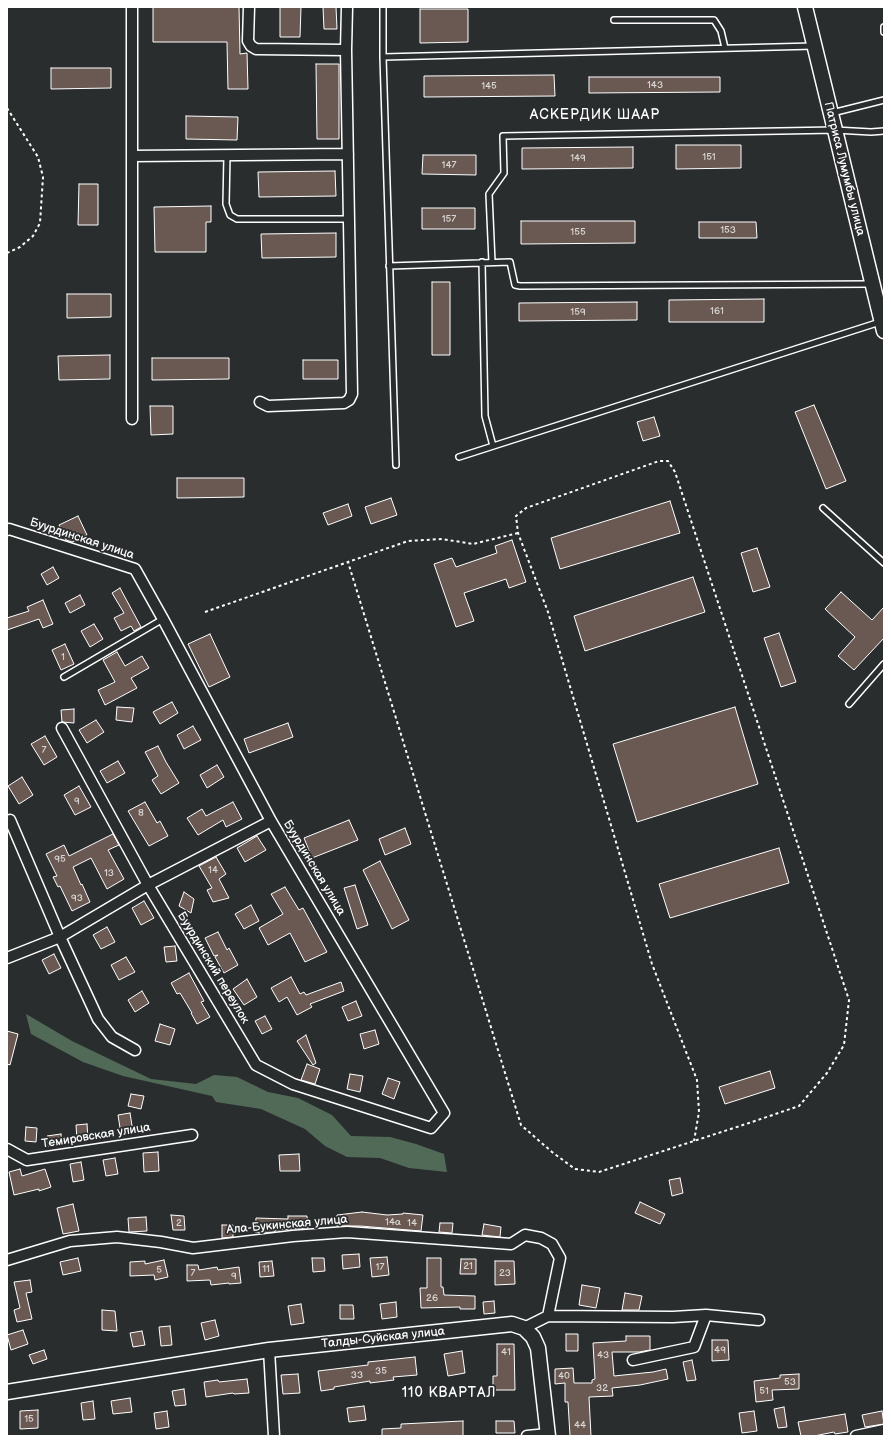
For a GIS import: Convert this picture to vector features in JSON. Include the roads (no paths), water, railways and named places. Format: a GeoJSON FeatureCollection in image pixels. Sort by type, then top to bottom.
{"type":"FeatureCollection","features":[{"type":"Feature","properties":{"kind":"street"},"geometry":{"type":"LineString","coordinates":[[132,7],[132,419]]}},
{"type":"Feature","properties":{"kind":"street"},"geometry":{"type":"LineString","coordinates":[[249,7],[248,41],[251,46],[256,48],[346,50]]}},
{"type":"Feature","properties":{"kind":"street"},"geometry":{"type":"LineString","coordinates":[[260,402],[268,406],[344,403],[349,400],[352,394],[346,7]]}},
{"type":"Feature","properties":{"kind":"street","name":"Патриса Лумумбы улица"},"geometry":{"type":"LineString","coordinates":[[805,7],[872,284],[880,297],[883,326]]}},
{"type":"Feature","properties":{"kind":"street"},"geometry":{"type":"LineString","coordinates":[[132,156],[348,154]]}},
{"type":"Feature","properties":{"kind":"street","name":"Буурдинская улица"},"geometry":{"type":"LineString","coordinates":[[7,530],[9,529],[135,569],[270,820],[444,1112],[431,1128],[293,1084],[256,1066]]}},
{"type":"Feature","properties":{"kind":"street","name":"Буурдинский переулок"},"geometry":{"type":"LineString","coordinates":[[62,728],[148,885],[256,1066]]}},
{"type":"Feature","properties":{"kind":"street"},"geometry":{"type":"LineString","coordinates":[[10,820],[60,937],[98,1018],[112,1037],[135,1050]]}},
{"type":"Feature","properties":{"kind":"street"},"geometry":{"type":"LineString","coordinates":[[7,958],[60,937],[148,885],[270,820]]}},
{"type":"Feature","properties":{"kind":"street","name":"Темировская улица"},"geometry":{"type":"LineString","coordinates":[[7,1149],[27,1160],[192,1135]]}},
{"type":"Feature","properties":{"kind":"street","name":"Ала-Букинская улица"},"geometry":{"type":"LineString","coordinates":[[7,1260],[70,1241],[117,1237],[162,1242],[193,1248],[293,1236],[347,1232],[511,1244],[525,1235],[541,1238],[552,1244],[560,1258],[548,1316]]}},
{"type":"Feature","properties":{"kind":"street"},"geometry":{"type":"LineString","coordinates":[[527,1436],[548,1435],[538,1348],[532,1337],[524,1328],[548,1316],[706,1316],[759,1320]]}},
{"type":"Feature","properties":{"kind":"street"},"geometry":{"type":"LineString","coordinates":[[633,1360],[694,1347],[706,1316]]}},
{"type":"Feature","properties":{"kind":"street","name":"Талды-Суйская улица"},"geometry":{"type":"LineString","coordinates":[[7,1392],[269,1350],[512,1324],[524,1328]]}},
{"type":"Feature","properties":{"kind":"street"},"geometry":{"type":"LineString","coordinates":[[269,1350],[274,1436]]}},
{"type":"Feature","properties":{"kind":"street"},"geometry":{"type":"LineString","coordinates":[[856,1436],[884,1430]]}},
{"type":"Feature","properties":{"kind":"lane"},"geometry":{"type":"LineString","coordinates":[[383,7],[383,57],[396,465]]}},
{"type":"Feature","properties":{"kind":"lane"},"geometry":{"type":"LineString","coordinates":[[614,20],[714,20],[721,31],[725,48]]}},
{"type":"Feature","properties":{"kind":"lane"},"geometry":{"type":"LineString","coordinates":[[884,27],[884,32]]}},
{"type":"Feature","properties":{"kind":"lane"},"geometry":{"type":"LineString","coordinates":[[383,57],[814,46]]}},
{"type":"Feature","properties":{"kind":"lane"},"geometry":{"type":"LineString","coordinates":[[831,113],[884,100]]}},
{"type":"Feature","properties":{"kind":"lane"},"geometry":{"type":"LineString","coordinates":[[492,262],[489,194],[504,173],[504,136],[835,130],[871,132],[884,130]]}},
{"type":"Feature","properties":{"kind":"lane"},"geometry":{"type":"LineString","coordinates":[[227,155],[226,204],[230,215],[237,218],[349,218]]}},
{"type":"Feature","properties":{"kind":"lane"},"geometry":{"type":"LineString","coordinates":[[482,262],[485,416],[493,446]]}},
{"type":"Feature","properties":{"kind":"lane"},"geometry":{"type":"LineString","coordinates":[[389,266],[510,262],[515,285],[520,286],[872,284]]}},
{"type":"Feature","properties":{"kind":"lane"},"geometry":{"type":"LineString","coordinates":[[459,457],[883,326]]}},
{"type":"Feature","properties":{"kind":"lane"},"geometry":{"type":"LineString","coordinates":[[823,508],[884,563]]}},
{"type":"Feature","properties":{"kind":"lane"},"geometry":{"type":"LineString","coordinates":[[64,677],[163,619]]}},
{"type":"Feature","properties":{"kind":"lane"},"geometry":{"type":"LineString","coordinates":[[849,704],[884,664]]}},
{"type":"Feature","properties":{"kind":"district","name":"АСКЕРДИК ШААР"},"geometry":{"type":"Point","coordinates":[595,115]}},
{"type":"Feature","properties":{"kind":"district","name":"110 КВАРТАЛ"},"geometry":{"type":"Point","coordinates":[449,1393]}}]}
